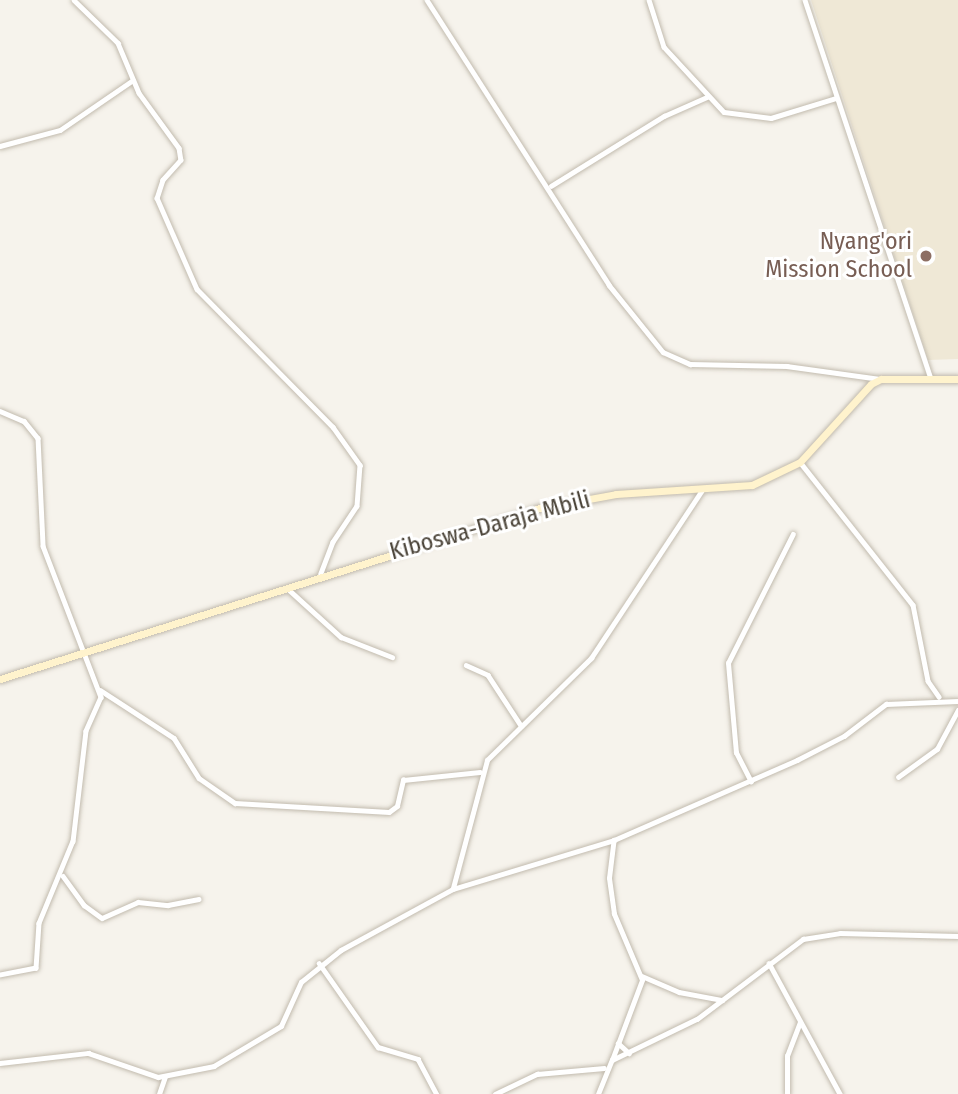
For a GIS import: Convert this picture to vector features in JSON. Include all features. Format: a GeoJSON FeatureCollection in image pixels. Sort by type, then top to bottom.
{"type":"FeatureCollection","features":[{"type":"Feature","properties":{"kind":"main road","name":"Kiboswa-Daraja Mbili"},"geometry":{"type":"LineString","coordinates":[[0,679],[284,585],[540,508],[616,494],[752,485],[800,462],[850,404],[881,379]]}},
{"type":"Feature","properties":{"kind":"main road"},"geometry":{"type":"LineString","coordinates":[[881,379],[958,379]]}},
{"type":"Feature","properties":{"kind":"street"},"geometry":{"type":"LineString","coordinates":[[74,0],[118,43],[133,80],[182,154],[158,198],[197,289],[333,427],[360,466],[357,506],[333,542],[321,574]]}},
{"type":"Feature","properties":{"kind":"street"},"geometry":{"type":"LineString","coordinates":[[427,0],[486,98],[551,186],[609,285],[673,359],[810,368],[881,379]]}},
{"type":"Feature","properties":{"kind":"street"},"geometry":{"type":"LineString","coordinates":[[649,0],[664,47],[707,97],[724,112],[760,119],[836,98]]}},
{"type":"Feature","properties":{"kind":"street"},"geometry":{"type":"LineString","coordinates":[[805,0],[931,379]]}},
{"type":"Feature","properties":{"kind":"street"},"geometry":{"type":"LineString","coordinates":[[0,146],[60,130],[133,80]]}},
{"type":"Feature","properties":{"kind":"street"},"geometry":{"type":"LineString","coordinates":[[551,186],[664,116],[707,97]]}},
{"type":"Feature","properties":{"kind":"street"},"geometry":{"type":"LineString","coordinates":[[0,411],[24,421],[38,438],[43,546],[100,690],[174,738],[199,778],[235,803],[389,812],[397,806],[403,780],[480,772]]}},
{"type":"Feature","properties":{"kind":"street"},"geometry":{"type":"LineString","coordinates":[[800,462],[913,605],[928,681],[939,698]]}},
{"type":"Feature","properties":{"kind":"street"},"geometry":{"type":"LineString","coordinates":[[453,889],[480,772],[520,724],[599,647],[703,489]]}},
{"type":"Feature","properties":{"kind":"street"},"geometry":{"type":"LineString","coordinates":[[751,782],[736,753],[728,663],[793,534]]}},
{"type":"Feature","properties":{"kind":"street"},"geometry":{"type":"LineString","coordinates":[[284,585],[341,637],[392,657]]}},
{"type":"Feature","properties":{"kind":"street"},"geometry":{"type":"LineString","coordinates":[[466,664],[488,675],[520,724]]}},
{"type":"Feature","properties":{"kind":"street"},"geometry":{"type":"LineString","coordinates":[[0,975],[36,968],[39,923],[63,876],[79,812],[86,731],[100,690]]}},
{"type":"Feature","properties":{"kind":"street"},"geometry":{"type":"LineString","coordinates":[[0,1063],[88,1053],[133,1071],[166,1077],[239,1055],[281,1026],[301,982],[319,963],[453,889],[614,840],[751,782],[844,736],[886,704],[939,698],[958,701]]}},
{"type":"Feature","properties":{"kind":"street"},"geometry":{"type":"LineString","coordinates":[[898,777],[937,749],[958,710]]}},
{"type":"Feature","properties":{"kind":"street"},"geometry":{"type":"LineString","coordinates":[[614,840],[609,878],[614,914],[641,975],[679,992],[722,1000]]}},
{"type":"Feature","properties":{"kind":"street"},"geometry":{"type":"LineString","coordinates":[[63,876],[84,905],[102,918],[138,902],[168,905],[198,899]]}},
{"type":"Feature","properties":{"kind":"street"},"geometry":{"type":"LineString","coordinates":[[597,1094],[604,1068],[612,1060],[667,1037],[722,1000],[769,963],[814,935],[958,936]]}},
{"type":"Feature","properties":{"kind":"street"},"geometry":{"type":"LineString","coordinates":[[319,963],[378,1047],[418,1059],[437,1094]]}},
{"type":"Feature","properties":{"kind":"street"},"geometry":{"type":"LineString","coordinates":[[769,963],[840,1094]]}},
{"type":"Feature","properties":{"kind":"street"},"geometry":{"type":"LineString","coordinates":[[612,1060],[641,975]]}},
{"type":"Feature","properties":{"kind":"street"},"geometry":{"type":"LineString","coordinates":[[787,1094],[787,1056],[800,1022]]}},
{"type":"Feature","properties":{"kind":"street"},"geometry":{"type":"LineString","coordinates":[[618,1043],[629,1053]]}},
{"type":"Feature","properties":{"kind":"street"},"geometry":{"type":"LineString","coordinates":[[495,1094],[537,1074],[604,1068]]}},
{"type":"Feature","properties":{"kind":"street"},"geometry":{"type":"LineString","coordinates":[[159,1094],[166,1077]]}},
{"type":"Feature","properties":{"kind":"shaded area","name":"Nyang'ori Mission School"},"geometry":{"type":"Polygon","coordinates":[[[811,0],[958,0],[958,359],[928,360],[811,0]]]}},
{"type":"Feature","properties":{"kind":"place","name":"Nyang'ori Mission School"},"geometry":{"type":"Point","coordinates":[926,256]}}]}
